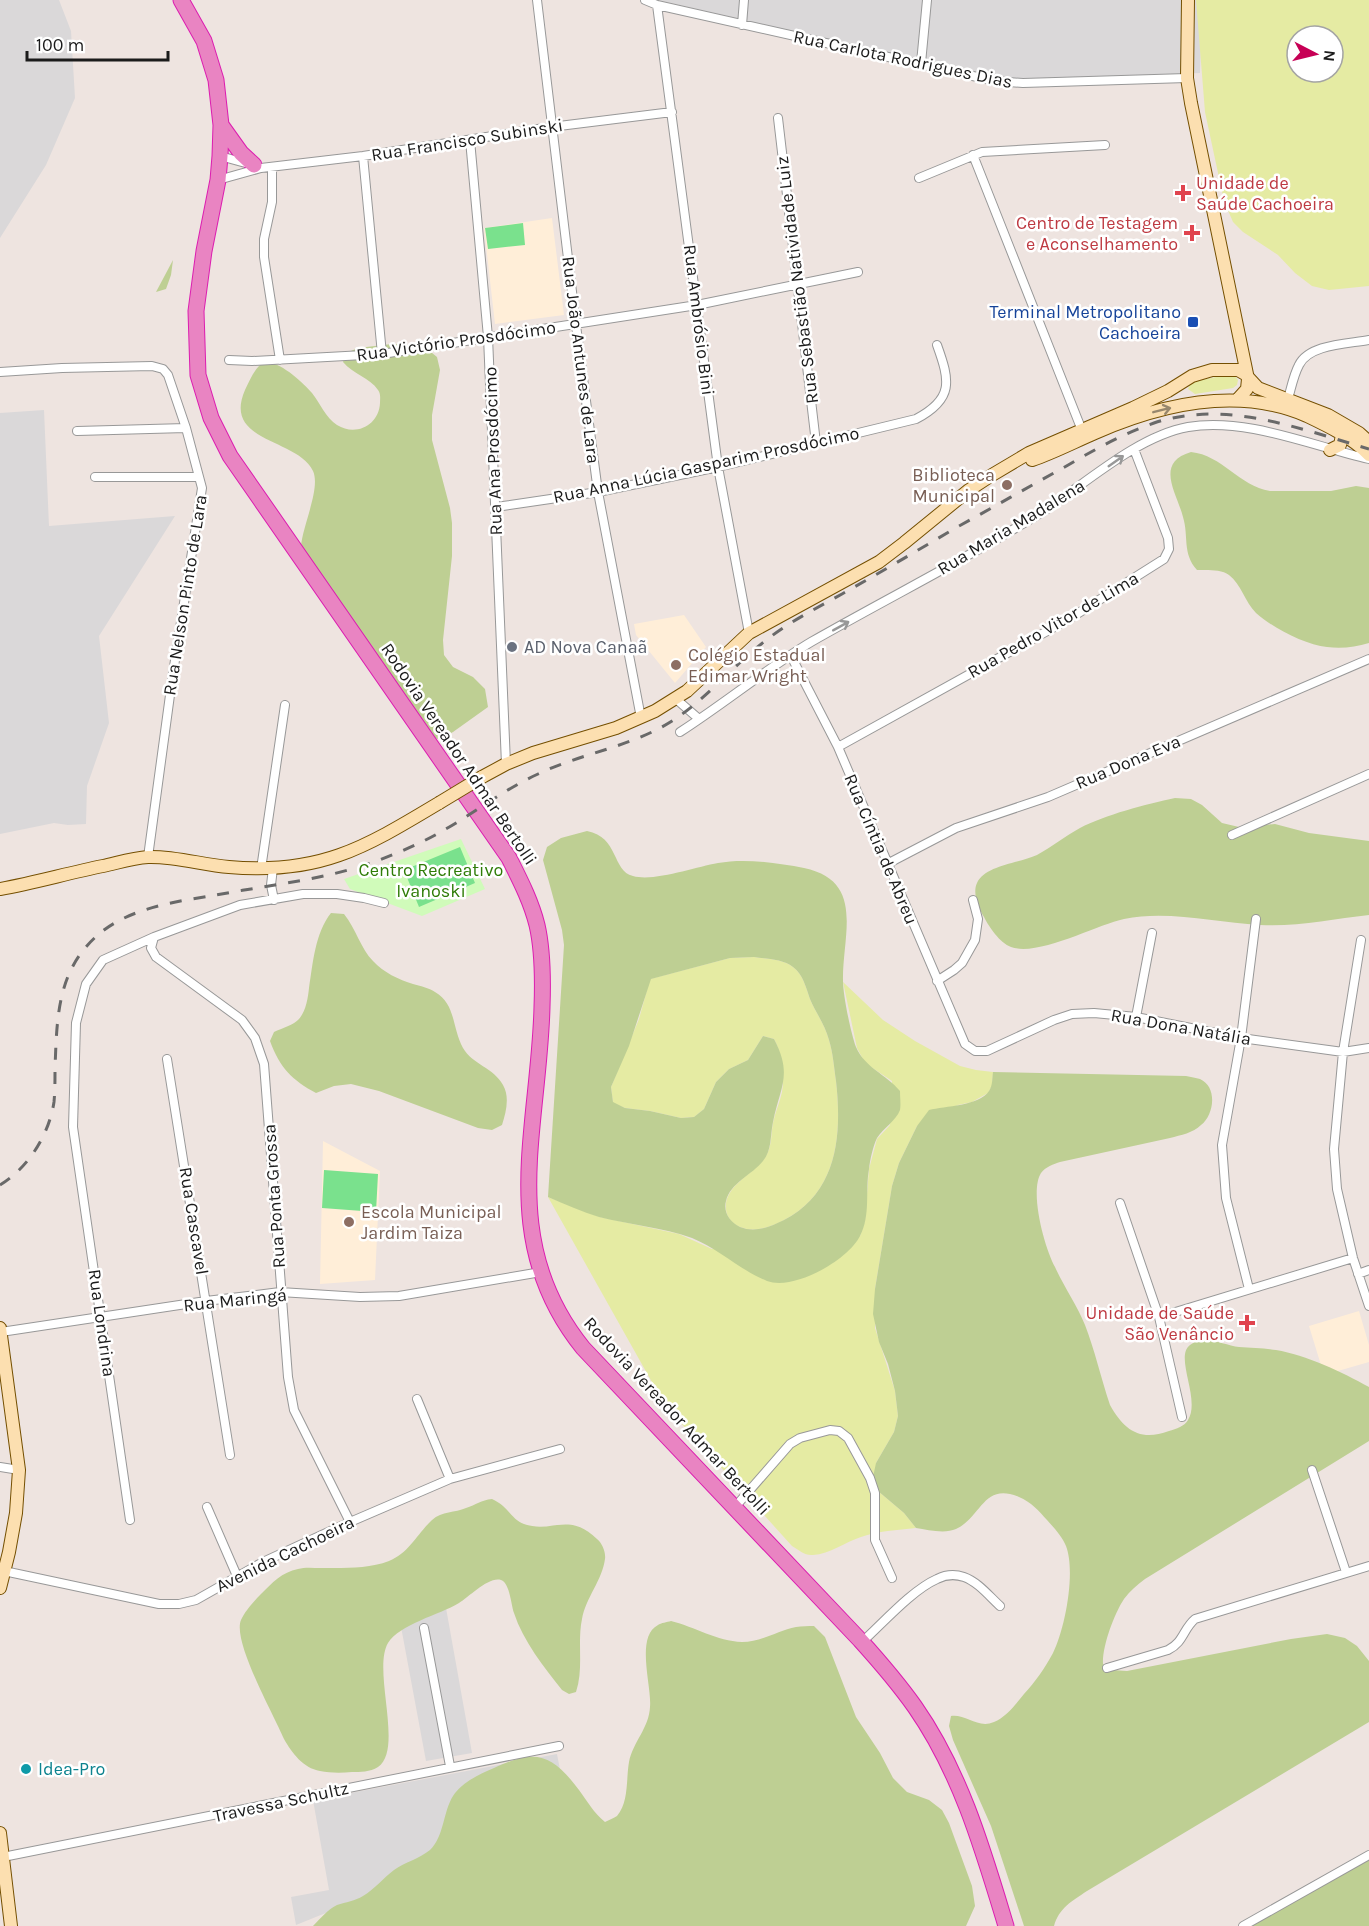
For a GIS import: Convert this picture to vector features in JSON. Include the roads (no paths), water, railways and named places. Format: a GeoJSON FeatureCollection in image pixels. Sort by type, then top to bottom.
{"type":"FeatureCollection","features":[{"type":"Feature","properties":{"kind":"highway","name":"Rodovia Vereador Admar Bertolli"},"geometry":{"type":"LineString","coordinates":[[181,0],[204,41],[216,80],[221,125],[218,180],[204,250],[196,311],[198,375],[211,418],[230,456],[406,707],[508,858],[525,889],[537,926],[543,974],[541,1046],[532,1118],[527,1191],[530,1226],[541,1272],[569,1331],[583,1348],[862,1642],[915,1707],[960,1788],[982,1844],[1006,1926]]}},
{"type":"Feature","properties":{"kind":"highway"},"geometry":{"type":"LineString","coordinates":[[221,125],[241,153],[258,167]]}},
{"type":"Feature","properties":{"kind":"main road"},"geometry":{"type":"LineString","coordinates":[[1188,0],[1187,78],[1248,379],[1247,389],[1238,399]]}},
{"type":"Feature","properties":{"kind":"main road"},"geometry":{"type":"LineString","coordinates":[[1236,370],[1244,351]]}},
{"type":"Feature","properties":{"kind":"main road"},"geometry":{"type":"LineString","coordinates":[[0,889],[148,857],[227,867],[267,869],[299,867],[332,859],[365,846],[506,764],[533,753],[616,728],[641,718],[676,699],[703,678],[749,633],[879,561],[969,490],[1014,463],[1033,460],[1192,376],[1212,370],[1242,372],[1266,392],[1325,424],[1369,452]]}},
{"type":"Feature","properties":{"kind":"main road"},"geometry":{"type":"LineString","coordinates":[[1185,380],[1181,386],[1181,394],[1183,399],[1189,403]]}},
{"type":"Feature","properties":{"kind":"main road"},"geometry":{"type":"LineString","coordinates":[[1084,434],[1135,417],[1189,403],[1238,399],[1287,404],[1328,415],[1364,434],[1369,452]]}},
{"type":"Feature","properties":{"kind":"main road"},"geometry":{"type":"LineString","coordinates":[[1330,450],[1340,445],[1342,435]]}},
{"type":"Feature","properties":{"kind":"main road"},"geometry":{"type":"LineString","coordinates":[[0,1330],[19,1470],[16,1513],[5,1551],[0,1588]]}},
{"type":"Feature","properties":{"kind":"main road"},"geometry":{"type":"LineString","coordinates":[[0,1833],[11,1926]]}},
{"type":"Feature","properties":{"kind":"street","name":"Rua João Antunes de Lara"},"geometry":{"type":"LineString","coordinates":[[537,0],[598,492],[641,718]]}},
{"type":"Feature","properties":{"kind":"street","name":"Rua Carlota Rodrigues Dias"},"geometry":{"type":"LineString","coordinates":[[645,0],[657,5],[742,25],[1007,83],[1187,78]]}},
{"type":"Feature","properties":{"kind":"street"},"geometry":{"type":"LineString","coordinates":[[742,25],[744,0]]}},
{"type":"Feature","properties":{"kind":"street"},"geometry":{"type":"LineString","coordinates":[[921,63],[927,0]]}},
{"type":"Feature","properties":{"kind":"street","name":"Rua Ambrósio Bini"},"geometry":{"type":"LineString","coordinates":[[657,5],[718,467],[749,633]]}},
{"type":"Feature","properties":{"kind":"street","name":"Rua Francisco Subinski"},"geometry":{"type":"LineString","coordinates":[[220,156],[258,167],[272,167],[672,112]]}},
{"type":"Feature","properties":{"kind":"street","name":"Rua Sebastião Natividade Luiz"},"geometry":{"type":"LineString","coordinates":[[778,118],[816,442]]}},
{"type":"Feature","properties":{"kind":"street","name":"Rua Ana Prosdócimo"},"geometry":{"type":"LineString","coordinates":[[470,140],[488,337],[506,764]]}},
{"type":"Feature","properties":{"kind":"street"},"geometry":{"type":"LineString","coordinates":[[919,178],[982,152],[1105,145]]}},
{"type":"Feature","properties":{"kind":"street"},"geometry":{"type":"LineString","coordinates":[[973,155],[1084,434]]}},
{"type":"Feature","properties":{"kind":"street"},"geometry":{"type":"LineString","coordinates":[[363,156],[382,354]]}},
{"type":"Feature","properties":{"kind":"street","name":"Rua Francisco Subinski"},"geometry":{"type":"LineString","coordinates":[[218,180],[258,167]]}},
{"type":"Feature","properties":{"kind":"street"},"geometry":{"type":"LineString","coordinates":[[272,167],[272,202],[264,239],[264,257],[280,360]]}},
{"type":"Feature","properties":{"kind":"street","name":"Rua Victório Prosdócimo"},"geometry":{"type":"LineString","coordinates":[[229,360],[280,360],[382,354],[697,305],[858,272]]}},
{"type":"Feature","properties":{"kind":"street"},"geometry":{"type":"LineString","coordinates":[[1287,404],[1299,365],[1306,354],[1318,349],[1369,340]]}},
{"type":"Feature","properties":{"kind":"street","name":"Rua Anna Lúcia Gasparim Prosdócimo"},"geometry":{"type":"LineString","coordinates":[[496,507],[598,492],[718,467],[916,419],[926,414],[946,390],[946,369],[937,345]]}},
{"type":"Feature","properties":{"kind":"street","name":"Rua Nelson Pinto de Lara"},"geometry":{"type":"LineString","coordinates":[[0,372],[152,366],[163,369],[168,375],[186,428],[202,488],[173,673],[148,857]]}},
{"type":"Feature","properties":{"kind":"street","name":"Rua Maria Madalena"},"geometry":{"type":"LineString","coordinates":[[680,732],[812,642],[988,544],[1044,510],[1134,449],[1163,435],[1186,427],[1236,426],[1344,454],[1369,452]]}},
{"type":"Feature","properties":{"kind":"street"},"geometry":{"type":"LineString","coordinates":[[77,431],[186,428]]}},
{"type":"Feature","properties":{"kind":"street","name":"Rua Pedro Vitor de Lima"},"geometry":{"type":"LineString","coordinates":[[838,747],[1069,619],[1164,559],[1168,549],[1168,538],[1134,449]]}},
{"type":"Feature","properties":{"kind":"street"},"geometry":{"type":"LineString","coordinates":[[94,477],[199,477]]}},
{"type":"Feature","properties":{"kind":"street","name":"Rua Cíntia de Abreu"},"geometry":{"type":"LineString","coordinates":[[791,656],[838,747],[965,1044]]}},
{"type":"Feature","properties":{"kind":"street","name":"Rua Dona Eva"},"geometry":{"type":"LineString","coordinates":[[887,864],[956,828],[1048,796],[1369,659]]}},
{"type":"Feature","properties":{"kind":"street"},"geometry":{"type":"LineString","coordinates":[[676,699],[699,719]]}},
{"type":"Feature","properties":{"kind":"street"},"geometry":{"type":"LineString","coordinates":[[274,900],[267,869],[285,705]]}},
{"type":"Feature","properties":{"kind":"street"},"geometry":{"type":"LineString","coordinates":[[1232,835],[1369,774]]}},
{"type":"Feature","properties":{"kind":"street","name":"Rua Londrina"},"geometry":{"type":"LineString","coordinates":[[130,1520],[73,1127],[76,1023],[86,984],[103,960],[154,937],[240,905],[303,894],[337,894],[384,903]]}},
{"type":"Feature","properties":{"kind":"street"},"geometry":{"type":"LineString","coordinates":[[937,981],[962,963],[975,940],[978,919],[973,900]]}},
{"type":"Feature","properties":{"kind":"street"},"geometry":{"type":"LineString","coordinates":[[1249,1289],[1226,1198],[1222,1144],[1241,1038],[1256,919]]}},
{"type":"Feature","properties":{"kind":"street"},"geometry":{"type":"LineString","coordinates":[[1136,1017],[1152,933]]}},
{"type":"Feature","properties":{"kind":"street","name":"Rua Ponta Grossa"},"geometry":{"type":"LineString","coordinates":[[154,937],[151,948],[156,957],[242,1020],[255,1038],[264,1064],[279,1245],[280,1292],[288,1377],[294,1410],[350,1522]]}},
{"type":"Feature","properties":{"kind":"street"},"geometry":{"type":"LineString","coordinates":[[1361,940],[1343,1052],[1334,1149],[1337,1189],[1353,1258],[1369,1306]]}},
{"type":"Feature","properties":{"kind":"street","name":"Rua Dona Natália"},"geometry":{"type":"LineString","coordinates":[[965,1044],[975,1051],[987,1051],[1054,1020],[1072,1014],[1094,1013],[1136,1017],[1241,1038],[1343,1052],[1369,1048]]}},
{"type":"Feature","properties":{"kind":"street","name":"Rua Cascavel"},"geometry":{"type":"LineString","coordinates":[[167,1059],[230,1455]]}},
{"type":"Feature","properties":{"kind":"street"},"geometry":{"type":"LineString","coordinates":[[1120,1203],[1159,1317],[1182,1418]]}},
{"type":"Feature","properties":{"kind":"street"},"geometry":{"type":"LineString","coordinates":[[1159,1317],[1353,1258]]}},
{"type":"Feature","properties":{"kind":"street"},"geometry":{"type":"LineString","coordinates":[[1358,1274],[1369,1270]]}},
{"type":"Feature","properties":{"kind":"street","name":"Rua Maringá"},"geometry":{"type":"LineString","coordinates":[[0,1330],[280,1292],[360,1297],[399,1296],[541,1272]]}},
{"type":"Feature","properties":{"kind":"street"},"geometry":{"type":"LineString","coordinates":[[417,1399],[450,1479]]}},
{"type":"Feature","properties":{"kind":"street"},"geometry":{"type":"LineString","coordinates":[[735,1507],[790,1444],[800,1438],[830,1430],[839,1431],[848,1437],[870,1478],[875,1493],[875,1540],[892,1578]]}},
{"type":"Feature","properties":{"kind":"street","name":"Avenida Cachoeira"},"geometry":{"type":"LineString","coordinates":[[4,1571],[159,1604],[179,1604],[196,1600],[237,1576],[350,1522],[450,1479],[560,1449]]}},
{"type":"Feature","properties":{"kind":"street"},"geometry":{"type":"LineString","coordinates":[[0,1467],[19,1470]]}},
{"type":"Feature","properties":{"kind":"street"},"geometry":{"type":"LineString","coordinates":[[1312,1470],[1346,1572]]}},
{"type":"Feature","properties":{"kind":"street"},"geometry":{"type":"LineString","coordinates":[[207,1507],[237,1576]]}},
{"type":"Feature","properties":{"kind":"street"},"geometry":{"type":"LineString","coordinates":[[1107,1668],[1176,1646],[1195,1619],[1369,1566]]}},
{"type":"Feature","properties":{"kind":"street"},"geometry":{"type":"LineString","coordinates":[[862,1642],[913,1595],[937,1579],[952,1575],[965,1577],[976,1584],[1000,1606]]}},
{"type":"Feature","properties":{"kind":"street"},"geometry":{"type":"LineString","coordinates":[[424,1628],[450,1766]]}},
{"type":"Feature","properties":{"kind":"street","name":"Travessa Schultz"},"geometry":{"type":"LineString","coordinates":[[3,1857],[559,1746]]}},
{"type":"Feature","properties":{"kind":"street"},"geometry":{"type":"LineString","coordinates":[[1243,1926],[1369,1855]]}},
{"type":"Feature","properties":{"kind":"railway"},"geometry":{"type":"LineString","coordinates":[[0,1185],[20,1170],[36,1150],[51,1114],[59,1011],[68,976],[88,944],[116,922],[143,910],[172,903],[316,878],[374,862],[436,835],[538,774],[656,730],[685,712],[757,648],[795,620],[1085,455],[1142,427],[1181,416],[1235,415],[1290,426],[1369,449]]}},
{"type":"Feature","properties":{"kind":"place","name":"Unidade de Saúde Cachoeira"},"geometry":{"type":"Point","coordinates":[1183,193]}},
{"type":"Feature","properties":{"kind":"place","name":"Centro de Testagem e Aconselhamento"},"geometry":{"type":"Point","coordinates":[1192,233]}},
{"type":"Feature","properties":{"kind":"place","name":"Terminal Metropolitano Cachoeira"},"geometry":{"type":"Point","coordinates":[1193,322]}},
{"type":"Feature","properties":{"kind":"place","name":"Biblioteca Municipal"},"geometry":{"type":"Point","coordinates":[1007,485]}},
{"type":"Feature","properties":{"kind":"place","name":"AD Nova Canaã"},"geometry":{"type":"Point","coordinates":[512,647]}},
{"type":"Feature","properties":{"kind":"place","name":"Colégio Estadual Edimar Wright"},"geometry":{"type":"Point","coordinates":[676,665]}},
{"type":"Feature","properties":{"kind":"place","name":"Escola Municipal Jardim Taiza"},"geometry":{"type":"Point","coordinates":[349,1222]}},
{"type":"Feature","properties":{"kind":"place","name":"Unidade de Saúde São Venâncio"},"geometry":{"type":"Point","coordinates":[1247,1323]}},
{"type":"Feature","properties":{"kind":"place","name":"Idea-Pro"},"geometry":{"type":"Point","coordinates":[26,1769]}},
{"type":"Feature","properties":{"kind":"park label","name":"Centro Recreativo Ivanoski"},"geometry":{"type":"Point","coordinates":[431,880]}}]}
